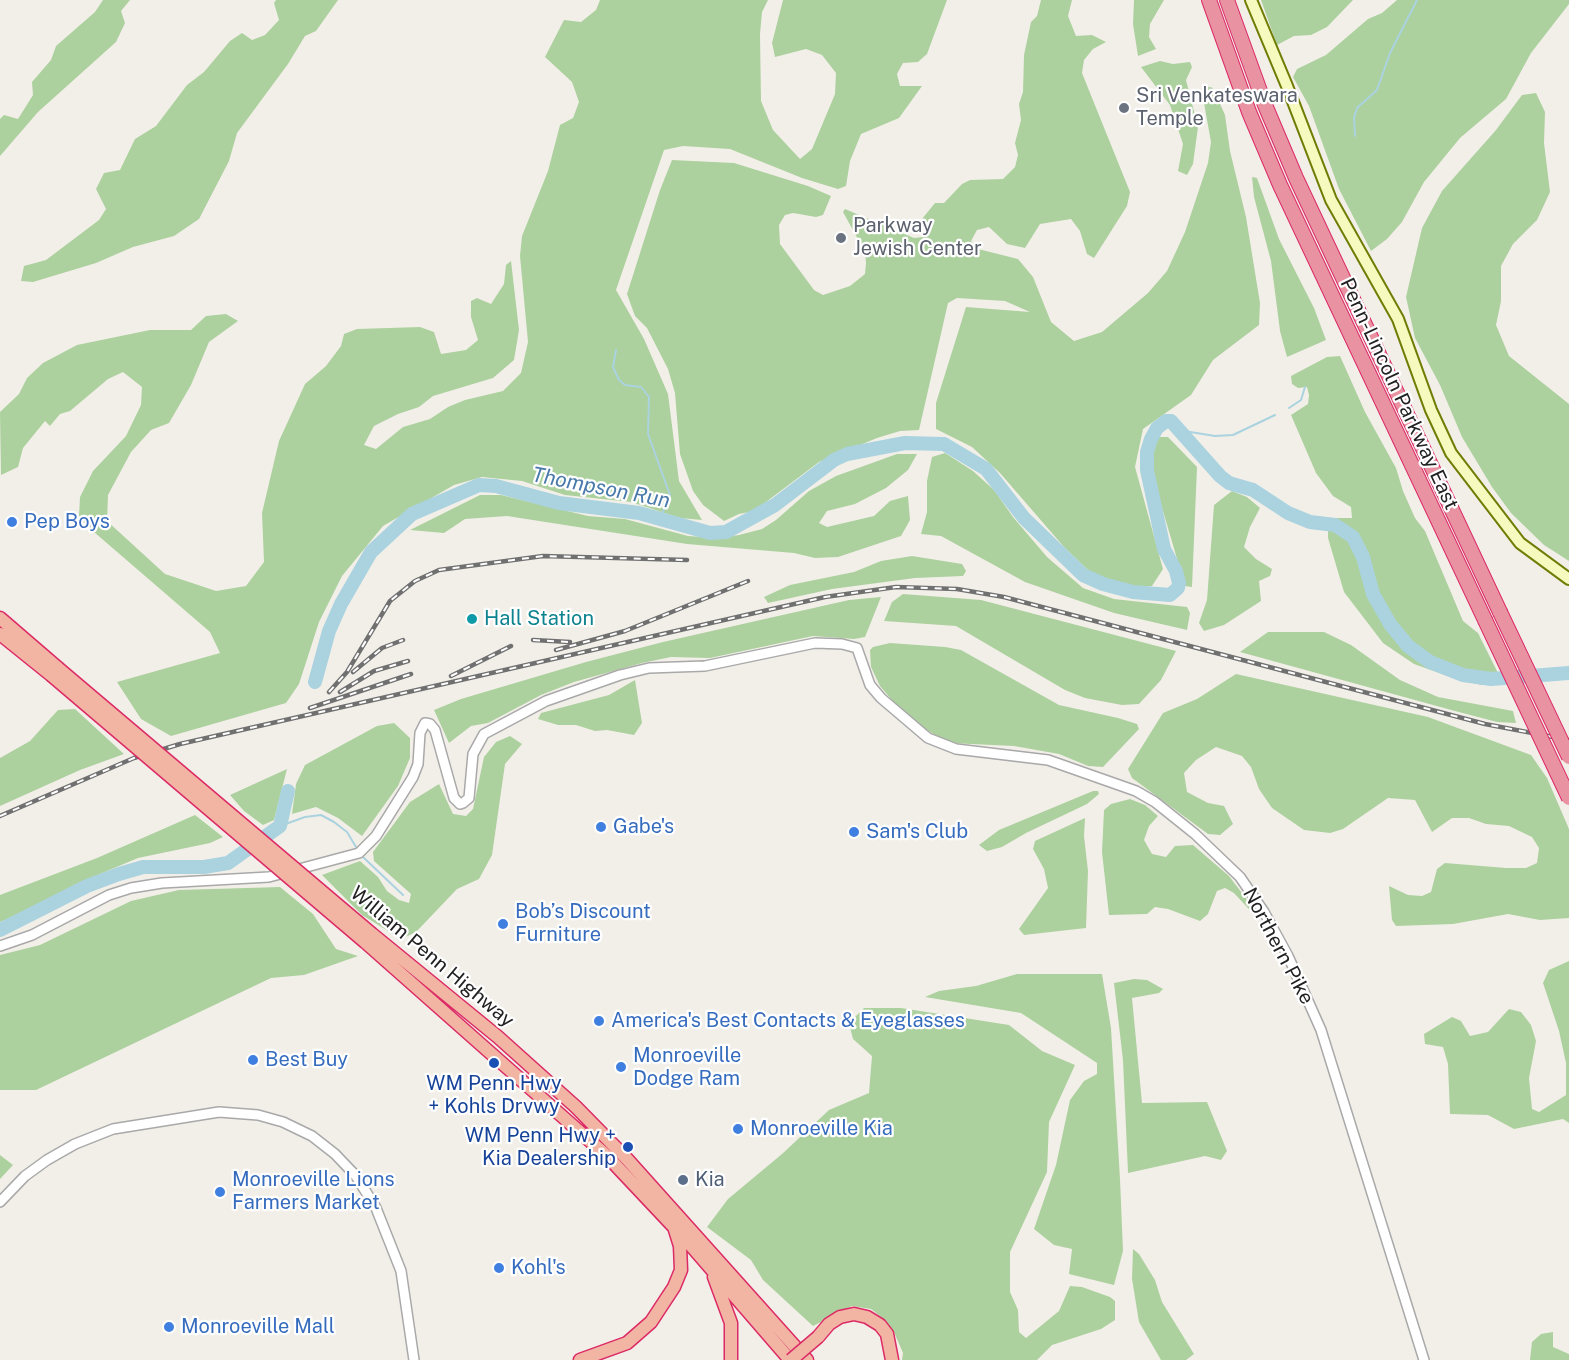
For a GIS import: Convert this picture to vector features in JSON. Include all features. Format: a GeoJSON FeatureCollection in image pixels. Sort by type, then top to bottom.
{"type":"FeatureCollection","features":[{"type":"Feature","properties":{"kind":"highway","name":"Penn-Lincoln Parkway East"},"geometry":{"type":"LineString","coordinates":[[1209,0],[1246,102],[1280,185],[1569,798]]}},
{"type":"Feature","properties":{"kind":"highway","name":"Penn-Lincoln Parkway East"},"geometry":{"type":"LineString","coordinates":[[1227,0],[1265,105],[1296,178],[1569,757]]}},
{"type":"Feature","properties":{"kind":"highway","name":"William Penn Highway"},"geometry":{"type":"LineString","coordinates":[[0,618],[54,671],[369,938],[560,1111],[670,1221],[790,1360]]}},
{"type":"Feature","properties":{"kind":"highway","name":"William Penn Highway"},"geometry":{"type":"LineString","coordinates":[[0,634],[54,671]]}},
{"type":"Feature","properties":{"kind":"highway","name":"William Penn Highway"},"geometry":{"type":"LineString","coordinates":[[369,938],[498,1037],[576,1107],[620,1151],[807,1360]]}},
{"type":"Feature","properties":{"kind":"highway"},"geometry":{"type":"LineString","coordinates":[[580,1360],[610,1351],[634,1339],[646,1328],[660,1309],[678,1281],[682,1264],[681,1246],[670,1221]]}},
{"type":"Feature","properties":{"kind":"highway"},"geometry":{"type":"LineString","coordinates":[[705,1260],[729,1315],[731,1360]]}},
{"type":"Feature","properties":{"kind":"highway"},"geometry":{"type":"LineString","coordinates":[[790,1360],[818,1337],[829,1324],[840,1317],[854,1314],[867,1317],[880,1325],[887,1334],[892,1360]]}},
{"type":"Feature","properties":{"kind":"highway"},"geometry":{"type":"LineString","coordinates":[[818,1337],[846,1322],[865,1323],[881,1337],[885,1360]]}},
{"type":"Feature","properties":{"kind":"highway"},"geometry":{"type":"LineString","coordinates":[[792,1342],[812,1360]]}},
{"type":"Feature","properties":{"kind":"main road"},"geometry":{"type":"LineString","coordinates":[[1251,0],[1331,200],[1398,319],[1431,410],[1451,453],[1520,543],[1569,579]]}},
{"type":"Feature","properties":{"kind":"street","name":"Northern Pike"},"geometry":{"type":"LineString","coordinates":[[0,946],[38,933],[109,895],[131,888],[162,883],[268,877],[359,853],[376,836],[417,770],[420,733],[425,723],[430,724],[435,730],[454,798],[460,804],[469,798],[473,754],[484,734],[546,701],[620,675],[656,667],[705,666],[815,643],[830,642],[857,648],[870,685],[898,715],[928,738],[956,749],[1048,759],[1136,791],[1155,802],[1195,834],[1240,877],[1264,912],[1288,956],[1321,1030],[1424,1360]]}},
{"type":"Feature","properties":{"kind":"street"},"geometry":{"type":"LineString","coordinates":[[0,1202],[25,1176],[47,1160],[75,1144],[111,1130],[221,1112],[258,1115],[283,1122],[315,1138],[335,1154],[356,1176],[376,1208],[401,1271],[414,1360]]}},
{"type":"Feature","properties":{"kind":"green space"},"geometry":{"type":"Polygon","coordinates":[[[103,0],[130,0],[121,11],[125,23],[116,42],[38,112],[0,156],[0,119],[4,115],[18,119],[33,95],[32,82],[51,60],[56,46],[95,12],[103,0]]]}},
{"type":"Feature","properties":{"kind":"green space"},"geometry":{"type":"Polygon","coordinates":[[[276,0],[338,0],[316,31],[305,36],[288,64],[237,133],[229,161],[199,219],[174,236],[133,247],[96,263],[33,282],[21,281],[24,266],[46,260],[99,220],[106,209],[96,189],[104,173],[120,170],[135,139],[156,126],[187,85],[204,72],[230,41],[242,33],[252,40],[265,35],[279,20],[274,3],[276,0]]]}},
{"type":"Feature","properties":{"kind":"green space"},"geometry":{"type":"Polygon","coordinates":[[[600,0],[768,0],[762,12],[760,34],[761,101],[773,130],[800,159],[812,149],[835,94],[836,73],[822,55],[806,49],[775,57],[772,43],[783,0],[947,0],[927,54],[918,62],[903,63],[897,74],[900,86],[922,86],[899,118],[861,134],[850,161],[846,186],[838,189],[802,178],[730,149],[683,146],[664,150],[616,290],[644,339],[668,394],[679,481],[702,520],[680,518],[631,502],[565,495],[522,481],[482,477],[454,485],[383,526],[342,576],[319,622],[299,684],[286,703],[171,736],[141,719],[117,682],[220,653],[210,632],[87,526],[79,516],[80,497],[93,471],[126,436],[141,405],[142,387],[123,372],[108,379],[70,411],[60,414],[50,426],[45,421],[23,448],[18,467],[1,475],[0,412],[19,394],[27,378],[43,363],[77,345],[150,330],[191,330],[206,316],[226,314],[238,321],[209,342],[191,385],[169,423],[151,430],[131,452],[108,495],[107,521],[165,574],[216,591],[246,586],[264,562],[262,513],[279,441],[305,384],[326,366],[341,346],[344,334],[357,329],[420,327],[434,332],[441,354],[466,350],[478,340],[471,317],[471,301],[477,298],[491,304],[504,284],[506,265],[511,261],[519,330],[514,360],[493,378],[433,396],[419,407],[374,426],[364,445],[376,449],[403,427],[430,419],[448,407],[465,400],[503,391],[521,373],[528,342],[520,256],[522,236],[548,171],[560,125],[573,118],[579,102],[572,82],[545,57],[564,20],[581,22],[596,10],[600,0]]]}},
{"type":"Feature","properties":{"kind":"green space"},"geometry":{"type":"Polygon","coordinates":[[[1041,0],[1072,0],[1068,16],[1076,36],[1092,35],[1106,42],[1093,49],[1084,60],[1082,73],[1130,192],[1127,206],[1094,258],[1087,254],[1080,231],[1071,219],[1040,224],[1025,248],[1007,244],[989,227],[977,230],[971,241],[978,249],[1018,259],[1033,277],[1051,322],[1074,341],[1102,332],[1148,293],[1167,271],[1185,232],[1208,163],[1211,142],[1202,92],[1206,86],[1213,88],[1225,115],[1230,151],[1246,217],[1260,303],[1259,325],[1213,360],[1191,395],[1143,429],[1135,467],[1163,569],[1152,586],[1127,587],[1092,574],[1064,547],[1000,473],[972,447],[936,429],[936,403],[966,307],[1030,312],[1005,301],[957,298],[948,303],[919,430],[900,431],[877,438],[819,462],[754,511],[739,514],[724,521],[703,505],[693,491],[680,454],[675,393],[668,369],[647,328],[635,316],[627,294],[660,190],[672,160],[734,163],[808,186],[831,196],[823,215],[816,217],[793,213],[785,215],[779,225],[780,244],[814,290],[823,295],[850,286],[865,274],[866,263],[865,252],[843,212],[845,209],[914,238],[923,237],[925,227],[922,219],[935,203],[944,203],[962,184],[970,180],[1003,179],[1015,167],[1018,155],[1015,143],[1021,120],[1019,104],[1023,92],[1024,55],[1031,22],[1037,16],[1041,0]]]}},
{"type":"Feature","properties":{"kind":"green space"},"geometry":{"type":"Polygon","coordinates":[[[1134,0],[1164,0],[1150,24],[1149,37],[1156,49],[1138,56],[1133,24],[1134,0]]]}},
{"type":"Feature","properties":{"kind":"green space"},"geometry":{"type":"Polygon","coordinates":[[[1261,0],[1353,0],[1327,27],[1311,35],[1294,36],[1277,45],[1261,0]]]}},
{"type":"Feature","properties":{"kind":"green space"},"geometry":{"type":"Polygon","coordinates":[[[1397,0],[1569,0],[1569,4],[1531,53],[1506,99],[1460,138],[1424,182],[1402,222],[1387,239],[1371,251],[1339,189],[1309,106],[1293,77],[1297,69],[1326,55],[1368,19],[1382,13],[1397,0]]]}},
{"type":"Feature","properties":{"kind":"green space"},"geometry":{"type":"Polygon","coordinates":[[[1160,61],[1173,64],[1190,62],[1192,67],[1186,80],[1198,127],[1193,164],[1187,175],[1178,171],[1183,144],[1170,105],[1141,67],[1160,61]]]}},
{"type":"Feature","properties":{"kind":"green space"},"geometry":{"type":"Polygon","coordinates":[[[1536,93],[1545,112],[1544,143],[1550,192],[1537,220],[1513,244],[1501,266],[1501,301],[1496,325],[1509,356],[1569,404],[1569,561],[1544,545],[1511,513],[1492,487],[1462,437],[1440,385],[1415,338],[1406,297],[1422,228],[1442,191],[1496,130],[1522,95],[1536,93]]]}},
{"type":"Feature","properties":{"kind":"green space"},"geometry":{"type":"Polygon","coordinates":[[[1252,177],[1257,178],[1279,239],[1314,308],[1326,340],[1287,357],[1280,331],[1271,261],[1254,197],[1252,177]]]}},
{"type":"Feature","properties":{"kind":"green space"},"geometry":{"type":"Polygon","coordinates":[[[1340,356],[1365,412],[1396,468],[1403,491],[1415,518],[1425,531],[1463,621],[1478,633],[1503,683],[1482,685],[1456,679],[1414,664],[1383,643],[1344,592],[1328,538],[1328,518],[1352,518],[1351,507],[1333,496],[1316,473],[1291,415],[1308,404],[1309,395],[1307,387],[1298,388],[1292,384],[1291,376],[1327,357],[1340,356]]]}},
{"type":"Feature","properties":{"kind":"green space"},"geometry":{"type":"Polygon","coordinates":[[[1159,437],[1168,437],[1197,467],[1192,587],[1185,586],[1158,494],[1151,454],[1159,437]]]}},
{"type":"Feature","properties":{"kind":"green space"},"geometry":{"type":"Polygon","coordinates":[[[945,453],[973,471],[994,490],[1013,517],[1047,557],[1083,588],[1114,599],[1187,607],[1190,613],[1187,630],[1114,613],[1025,582],[941,536],[921,534],[927,512],[927,481],[932,457],[945,453]]]}},
{"type":"Feature","properties":{"kind":"green space"},"geometry":{"type":"Polygon","coordinates":[[[897,454],[917,454],[908,470],[886,488],[855,504],[827,511],[819,523],[827,527],[874,516],[890,501],[908,496],[910,520],[901,536],[838,557],[815,558],[794,553],[687,544],[507,516],[465,519],[444,533],[410,530],[480,495],[501,495],[588,516],[625,519],[688,536],[717,538],[739,535],[762,529],[776,520],[809,491],[836,476],[897,454]]]}},
{"type":"Feature","properties":{"kind":"green space"},"geometry":{"type":"Polygon","coordinates":[[[1232,491],[1247,497],[1260,508],[1250,527],[1244,547],[1256,559],[1272,569],[1270,576],[1259,581],[1261,601],[1224,625],[1204,631],[1199,623],[1207,600],[1214,505],[1232,491]]]}},
{"type":"Feature","properties":{"kind":"green space"},"geometry":{"type":"Polygon","coordinates":[[[912,556],[962,564],[966,571],[963,576],[915,578],[832,589],[768,603],[764,597],[790,585],[854,572],[881,561],[912,556]]]}},
{"type":"Feature","properties":{"kind":"green space"},"geometry":{"type":"Polygon","coordinates":[[[903,594],[981,600],[1176,651],[1161,680],[1139,704],[1122,705],[1085,698],[1065,690],[956,626],[884,621],[892,602],[903,594]]]}},
{"type":"Feature","properties":{"kind":"green space"},"geometry":{"type":"Polygon","coordinates":[[[881,597],[865,637],[854,639],[813,636],[710,658],[671,657],[642,663],[574,682],[541,695],[488,723],[471,726],[449,743],[434,710],[461,699],[663,642],[849,600],[881,597]]]}},
{"type":"Feature","properties":{"kind":"green space"},"geometry":{"type":"Polygon","coordinates":[[[1268,632],[1324,632],[1351,645],[1400,680],[1438,697],[1513,711],[1516,723],[1497,722],[1240,652],[1268,632]]]}},
{"type":"Feature","properties":{"kind":"green space"},"geometry":{"type":"Polygon","coordinates":[[[890,643],[961,650],[1059,705],[1118,718],[1137,724],[1139,729],[1103,767],[1088,766],[1059,754],[1014,746],[950,743],[921,727],[897,706],[880,686],[871,667],[870,650],[873,647],[890,643]]]}},
{"type":"Feature","properties":{"kind":"green space"},"geometry":{"type":"Polygon","coordinates":[[[1236,674],[1428,717],[1531,755],[1547,778],[1569,829],[1569,918],[1540,920],[1508,914],[1453,924],[1396,926],[1392,920],[1389,886],[1408,895],[1422,896],[1431,892],[1437,869],[1445,863],[1526,868],[1537,863],[1539,848],[1532,837],[1509,826],[1486,824],[1469,818],[1452,818],[1432,832],[1415,800],[1388,798],[1343,829],[1330,833],[1304,830],[1272,808],[1259,789],[1251,767],[1242,756],[1216,747],[1196,760],[1184,773],[1187,792],[1208,803],[1224,806],[1233,824],[1220,835],[1208,834],[1132,778],[1128,769],[1163,713],[1197,699],[1236,674]]]}},
{"type":"Feature","properties":{"kind":"green space"},"geometry":{"type":"Polygon","coordinates":[[[635,680],[642,723],[634,735],[607,730],[595,731],[576,725],[558,725],[538,719],[541,713],[609,695],[635,680]]]}},
{"type":"Feature","properties":{"kind":"green space"},"geometry":{"type":"Polygon","coordinates":[[[75,709],[124,754],[80,770],[0,806],[0,758],[30,741],[58,710],[75,709]]]}},
{"type":"Feature","properties":{"kind":"green space"},"geometry":{"type":"Polygon","coordinates":[[[394,723],[410,738],[410,758],[398,786],[362,836],[338,818],[316,807],[292,814],[296,784],[305,765],[377,726],[394,723]]]}},
{"type":"Feature","properties":{"kind":"green space"},"geometry":{"type":"Polygon","coordinates":[[[510,736],[522,744],[505,764],[492,855],[479,879],[457,889],[416,932],[401,939],[362,915],[322,875],[360,861],[378,877],[387,891],[399,900],[409,903],[411,894],[374,861],[373,852],[410,802],[439,784],[453,814],[466,816],[473,809],[484,757],[496,742],[510,736]]]}},
{"type":"Feature","properties":{"kind":"green space"},"geometry":{"type":"Polygon","coordinates":[[[287,769],[274,820],[263,825],[244,811],[230,795],[287,769]]]}},
{"type":"Feature","properties":{"kind":"green space"},"geometry":{"type":"Polygon","coordinates":[[[1093,791],[1098,791],[1099,794],[1087,804],[1002,847],[987,851],[979,845],[999,830],[1093,791]]]}},
{"type":"Feature","properties":{"kind":"green space"},"geometry":{"type":"Polygon","coordinates":[[[1130,799],[1145,805],[1158,816],[1149,826],[1144,840],[1152,854],[1166,857],[1175,846],[1193,845],[1229,876],[1254,909],[1258,919],[1234,893],[1225,888],[1217,891],[1208,914],[1200,921],[1168,909],[1155,907],[1147,914],[1109,915],[1102,852],[1104,810],[1111,804],[1130,799]]]}},
{"type":"Feature","properties":{"kind":"green space"},"geometry":{"type":"Polygon","coordinates":[[[195,815],[223,837],[210,843],[138,858],[76,884],[36,907],[0,922],[0,895],[97,858],[195,815]]]}},
{"type":"Feature","properties":{"kind":"green space"},"geometry":{"type":"Polygon","coordinates":[[[1085,818],[1084,836],[1088,871],[1086,928],[1024,935],[1019,929],[1048,888],[1044,869],[1033,849],[1035,841],[1085,818]]]}},
{"type":"Feature","properties":{"kind":"green space"},"geometry":{"type":"Polygon","coordinates":[[[280,887],[313,914],[336,949],[358,956],[304,975],[271,978],[36,1090],[0,1090],[0,955],[40,945],[131,901],[179,890],[280,887]]]}},
{"type":"Feature","properties":{"kind":"green space"},"geometry":{"type":"Polygon","coordinates":[[[1569,961],[1569,1123],[1563,1119],[1514,1129],[1488,1115],[1450,1114],[1448,1064],[1443,1047],[1425,1044],[1424,1034],[1452,1017],[1461,1021],[1470,1036],[1488,1032],[1509,1009],[1521,1012],[1531,1025],[1536,1041],[1529,1078],[1532,1109],[1539,1112],[1566,1095],[1566,1063],[1559,1031],[1543,983],[1549,970],[1569,961]]]}},
{"type":"Feature","properties":{"kind":"green space"},"geometry":{"type":"Polygon","coordinates":[[[1017,974],[1102,974],[1111,1028],[1123,1251],[1114,1285],[1069,1274],[1072,1249],[1054,1245],[1034,1229],[1056,1165],[1070,1100],[1084,1081],[1097,1074],[1097,1063],[1021,1013],[925,997],[939,991],[976,986],[1017,974]]]}},
{"type":"Feature","properties":{"kind":"green space"},"geometry":{"type":"Polygon","coordinates":[[[1134,979],[1147,980],[1163,989],[1159,993],[1132,998],[1142,1103],[1207,1102],[1227,1151],[1221,1160],[1205,1156],[1128,1173],[1123,1060],[1114,983],[1134,979]]]}},
{"type":"Feature","properties":{"kind":"green space"},"geometry":{"type":"Polygon","coordinates":[[[864,1008],[901,1008],[1009,1025],[1042,1051],[1075,1065],[1049,1122],[1047,1172],[1010,1252],[1010,1292],[1018,1310],[1019,1332],[1026,1338],[1059,1311],[1070,1286],[1082,1287],[1110,1297],[1115,1301],[1115,1320],[1101,1329],[1052,1345],[1037,1360],[902,1360],[903,1353],[894,1332],[885,1320],[871,1309],[852,1306],[813,1326],[763,1280],[751,1260],[707,1227],[728,1199],[782,1154],[829,1110],[869,1093],[872,1056],[853,1039],[849,1023],[864,1008]]]}},
{"type":"Feature","properties":{"kind":"green space"},"geometry":{"type":"Polygon","coordinates":[[[0,1155],[13,1165],[0,1179],[0,1155]]]}},
{"type":"Feature","properties":{"kind":"green space"},"geometry":{"type":"Polygon","coordinates":[[[1133,1249],[1139,1254],[1155,1280],[1162,1302],[1194,1354],[1186,1360],[1161,1360],[1139,1322],[1132,1279],[1133,1249]]]}},
{"type":"Feature","properties":{"kind":"green space"},"geometry":{"type":"Polygon","coordinates":[[[1553,1332],[1553,1347],[1569,1354],[1569,1360],[1530,1360],[1532,1342],[1541,1334],[1553,1332]]]}},
{"type":"Feature","properties":{"kind":"waterway"},"geometry":{"type":"LineString","coordinates":[[1355,136],[1354,118],[1357,108],[1377,90],[1390,53],[1417,0]]}},
{"type":"Feature","properties":{"kind":"waterway"},"geometry":{"type":"LineString","coordinates":[[616,350],[613,367],[619,380],[625,385],[641,387],[649,397],[648,434],[670,495],[659,521]]}},
{"type":"Feature","properties":{"kind":"waterway"},"geometry":{"type":"LineString","coordinates":[[1289,408],[1301,400],[1305,387]]}},
{"type":"Feature","properties":{"kind":"waterway"},"geometry":{"type":"LineString","coordinates":[[1178,430],[1215,436],[1233,435],[1275,415]]}},
{"type":"Feature","properties":{"kind":"waterway","name":"Thompson Run"},"geometry":{"type":"LineString","coordinates":[[315,682],[329,631],[341,604],[371,552],[412,514],[479,485],[496,486],[559,503],[639,513],[710,533],[726,532],[775,505],[834,460],[847,454],[905,443],[944,444],[986,469],[1024,518],[1083,575],[1103,584],[1133,592],[1170,595],[1178,588],[1179,583],[1176,571],[1164,549],[1147,470],[1147,452],[1151,439],[1157,428],[1166,421],[1171,421],[1229,483],[1253,490],[1288,513],[1310,522],[1335,525],[1353,537],[1363,557],[1373,594],[1390,624],[1408,646],[1430,662],[1463,675],[1491,679],[1569,673]]}},
{"type":"Feature","properties":{"kind":"waterway","name":"Thompson Run"},"geometry":{"type":"LineString","coordinates":[[0,930],[87,886],[119,874],[143,867],[204,867],[228,863],[280,826],[288,791]]}},
{"type":"Feature","properties":{"kind":"waterway"},"geometry":{"type":"LineString","coordinates":[[280,826],[305,817],[321,815],[347,832],[356,847]]}},
{"type":"Feature","properties":{"kind":"waterway"},"geometry":{"type":"LineString","coordinates":[[363,857],[403,895]]}},
{"type":"Feature","properties":{"kind":"railway"},"geometry":{"type":"LineString","coordinates":[[329,692],[347,672],[390,601],[415,581],[439,570],[543,556],[687,560]]}},
{"type":"Feature","properties":{"kind":"railway"},"geometry":{"type":"LineString","coordinates":[[556,650],[625,631],[748,581]]}},
{"type":"Feature","properties":{"kind":"railway"},"geometry":{"type":"LineString","coordinates":[[0,816],[134,758],[180,744],[825,597],[896,587],[957,589],[1004,597],[1485,724],[1569,740]]}},
{"type":"Feature","properties":{"kind":"railway"},"geometry":{"type":"LineString","coordinates":[[353,672],[382,648],[403,640]]}},
{"type":"Feature","properties":{"kind":"railway"},"geometry":{"type":"LineString","coordinates":[[533,640],[570,642]]}},
{"type":"Feature","properties":{"kind":"railway"},"geometry":{"type":"LineString","coordinates":[[451,676],[511,646]]}},
{"type":"Feature","properties":{"kind":"railway"},"geometry":{"type":"LineString","coordinates":[[340,692],[374,671],[408,661]]}},
{"type":"Feature","properties":{"kind":"railway"},"geometry":{"type":"LineString","coordinates":[[310,708],[411,674]]}},
{"type":"Feature","properties":{"kind":"place","name":"Sri Venkateswara Temple"},"geometry":{"type":"Point","coordinates":[1124,108]}},
{"type":"Feature","properties":{"kind":"place","name":"Parkway Jewish Center"},"geometry":{"type":"Point","coordinates":[841,238]}},
{"type":"Feature","properties":{"kind":"place","name":"Pep Boys"},"geometry":{"type":"Point","coordinates":[12,522]}},
{"type":"Feature","properties":{"kind":"place","name":"Hall Station"},"geometry":{"type":"Point","coordinates":[472,619]}},
{"type":"Feature","properties":{"kind":"place","name":"Gabe's"},"geometry":{"type":"Point","coordinates":[601,827]}},
{"type":"Feature","properties":{"kind":"place","name":"Sam's Club"},"geometry":{"type":"Point","coordinates":[854,832]}},
{"type":"Feature","properties":{"kind":"place","name":"Bob’s Discount Furniture"},"geometry":{"type":"Point","coordinates":[503,924]}},
{"type":"Feature","properties":{"kind":"place","name":"America's Best Contacts & Eyeglasses"},"geometry":{"type":"Point","coordinates":[599,1021]}},
{"type":"Feature","properties":{"kind":"place","name":"Best Buy"},"geometry":{"type":"Point","coordinates":[253,1060]}},
{"type":"Feature","properties":{"kind":"place","name":"WM Penn Hwy + Kohls Drvwy"},"geometry":{"type":"Point","coordinates":[494,1063]}},
{"type":"Feature","properties":{"kind":"place","name":"Monroeville Dodge Ram"},"geometry":{"type":"Point","coordinates":[621,1067]}},
{"type":"Feature","properties":{"kind":"place","name":"Monroeville Kia"},"geometry":{"type":"Point","coordinates":[738,1129]}},
{"type":"Feature","properties":{"kind":"place","name":"WM Penn Hwy + Kia Dealership"},"geometry":{"type":"Point","coordinates":[628,1147]}},
{"type":"Feature","properties":{"kind":"place","name":"Kia"},"geometry":{"type":"Point","coordinates":[683,1180]}},
{"type":"Feature","properties":{"kind":"place","name":"Monroeville Lions Farmers Market"},"geometry":{"type":"Point","coordinates":[220,1192]}},
{"type":"Feature","properties":{"kind":"place","name":"Kohl's"},"geometry":{"type":"Point","coordinates":[499,1268]}},
{"type":"Feature","properties":{"kind":"place","name":"Monroeville Mall"},"geometry":{"type":"Point","coordinates":[169,1327]}}]}
